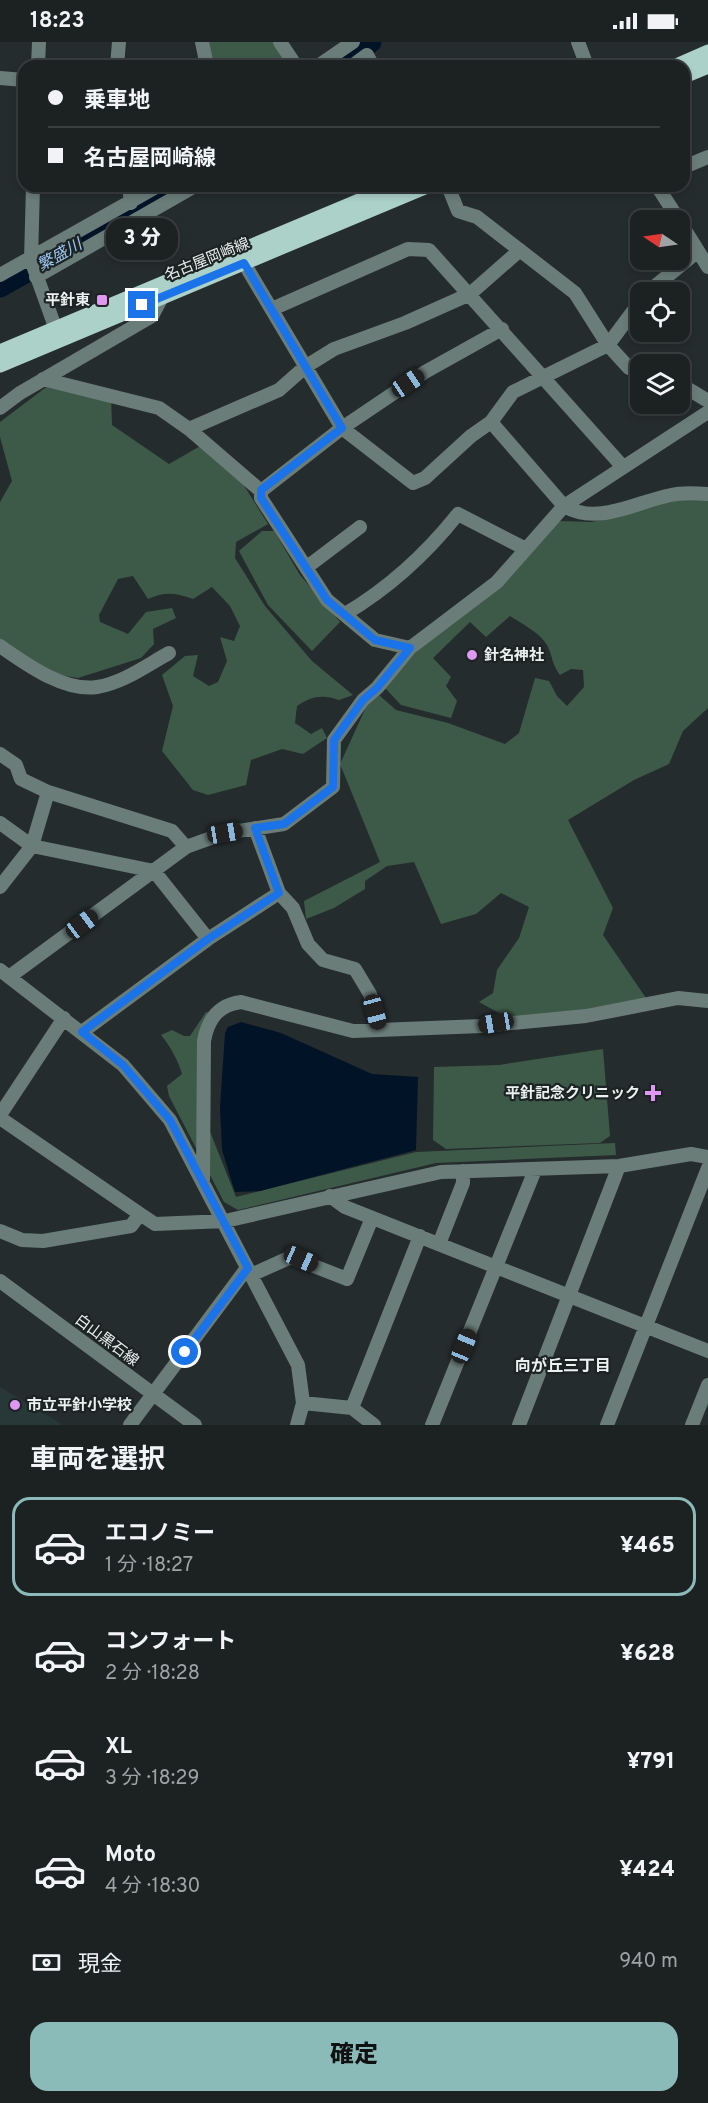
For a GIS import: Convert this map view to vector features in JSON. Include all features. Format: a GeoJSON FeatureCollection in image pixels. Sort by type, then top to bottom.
{"type":"FeatureCollection","features":[{"type":"Feature","properties":{"kind":"main road"},"geometry":{"type":"LineString","coordinates":[[690,60],[708,52]]}},
{"type":"Feature","properties":{"kind":"main road"},"geometry":{"type":"LineString","coordinates":[[690,74],[708,66]]}},
{"type":"Feature","properties":{"kind":"main road","name":"名古屋岡崎線"},"geometry":{"type":"LineString","coordinates":[[0,365],[58,334],[381,192]]}},
{"type":"Feature","properties":{"kind":"main road","name":"名古屋岡崎線"},"geometry":{"type":"LineString","coordinates":[[0,352],[162,297],[413,192]]}},
{"type":"Feature","properties":{"kind":"street"},"geometry":{"type":"LineString","coordinates":[[38,60],[39,42]]}},
{"type":"Feature","properties":{"kind":"street"},"geometry":{"type":"LineString","coordinates":[[118,60],[119,42]]}},
{"type":"Feature","properties":{"kind":"street"},"geometry":{"type":"LineString","coordinates":[[202,42],[206,60]]}},
{"type":"Feature","properties":{"kind":"street"},"geometry":{"type":"LineString","coordinates":[[280,42],[292,60]]}},
{"type":"Feature","properties":{"kind":"street"},"geometry":{"type":"LineString","coordinates":[[327,60],[353,42]]}},
{"type":"Feature","properties":{"kind":"street"},"geometry":{"type":"LineString","coordinates":[[578,42],[585,60]]}},
{"type":"Feature","properties":{"kind":"street"},"geometry":{"type":"LineString","coordinates":[[360,60],[367,54],[370,60]]}},
{"type":"Feature","properties":{"kind":"street"},"geometry":{"type":"LineString","coordinates":[[0,78],[18,80]]}},
{"type":"Feature","properties":{"kind":"street"},"geometry":{"type":"LineString","coordinates":[[690,164],[708,157]]}},
{"type":"Feature","properties":{"kind":"street"},"geometry":{"type":"LineString","coordinates":[[33,192],[31,258],[58,334]]}},
{"type":"Feature","properties":{"kind":"street"},"geometry":{"type":"LineString","coordinates":[[130,192],[131,203]]}},
{"type":"Feature","properties":{"kind":"street"},"geometry":{"type":"LineString","coordinates":[[0,275],[148,192]]}},
{"type":"Feature","properties":{"kind":"street"},"geometry":{"type":"LineString","coordinates":[[36,277],[185,192]]}},
{"type":"Feature","properties":{"kind":"street"},"geometry":{"type":"LineString","coordinates":[[450,192],[458,211],[477,217],[574,293],[608,345],[630,368]]}},
{"type":"Feature","properties":{"kind":"street"},"geometry":{"type":"LineString","coordinates":[[661,192],[672,210]]}},
{"type":"Feature","properties":{"kind":"street"},"geometry":{"type":"LineString","coordinates":[[690,238],[708,267]]}},
{"type":"Feature","properties":{"kind":"street"},"geometry":{"type":"LineString","coordinates":[[272,309],[408,249],[429,250],[623,467]]}},
{"type":"Feature","properties":{"kind":"street"},"geometry":{"type":"LineString","coordinates":[[189,429],[279,390],[305,367],[334,348],[405,322],[470,294],[520,250]]}},
{"type":"Feature","properties":{"kind":"street"},"geometry":{"type":"LineString","coordinates":[[660,282],[698,251]]}},
{"type":"Feature","properties":{"kind":"street"},"geometry":{"type":"LineString","coordinates":[[244,263],[342,428],[413,483],[425,478],[471,436],[491,423],[513,392],[608,345],[630,315]]}},
{"type":"Feature","properties":{"kind":"street"},"geometry":{"type":"LineString","coordinates":[[1,407],[43,379],[152,316],[162,297]]}},
{"type":"Feature","properties":{"kind":"street"},"geometry":{"type":"LineString","coordinates":[[261,490],[342,428],[425,372],[502,329]]}},
{"type":"Feature","properties":{"kind":"street"},"geometry":{"type":"LineString","coordinates":[[43,379],[159,408],[189,429],[261,490],[261,498],[327,600],[375,640],[410,648]]}},
{"type":"Feature","properties":{"kind":"street"},"geometry":{"type":"LineString","coordinates":[[690,390],[708,401]]}},
{"type":"Feature","properties":{"kind":"street"},"geometry":{"type":"LineString","coordinates":[[297,1425],[303,1403],[298,1365],[225,1221],[170,1120],[123,1065],[5,974],[186,847],[225,833],[284,824],[333,787],[334,740],[363,700],[377,688],[410,648],[497,582],[564,506],[708,412]]}},
{"type":"Feature","properties":{"kind":"street"},"geometry":{"type":"LineString","coordinates":[[491,423],[564,506],[578,514],[596,516],[673,494],[708,494]]}},
{"type":"Feature","properties":{"kind":"street"},"geometry":{"type":"LineString","coordinates":[[345,614],[379,593],[424,553],[458,514],[525,548]]}},
{"type":"Feature","properties":{"kind":"street"},"geometry":{"type":"LineString","coordinates":[[307,567],[360,527]]}},
{"type":"Feature","properties":{"kind":"street"},"geometry":{"type":"LineString","coordinates":[[0,646],[41,674],[84,687],[108,684],[169,653]]}},
{"type":"Feature","properties":{"kind":"street"},"geometry":{"type":"LineString","coordinates":[[0,754],[16,765],[21,779],[48,792],[172,831],[186,847]]}},
{"type":"Feature","properties":{"kind":"street"},"geometry":{"type":"LineString","coordinates":[[0,887],[32,846],[48,792]]}},
{"type":"Feature","properties":{"kind":"street"},"geometry":{"type":"LineString","coordinates":[[0,823],[32,846],[154,871],[208,939]]}},
{"type":"Feature","properties":{"kind":"street"},"geometry":{"type":"LineString","coordinates":[[255,828],[279,893],[293,908],[308,944],[323,960],[355,969],[370,994],[380,1030]]}},
{"type":"Feature","properties":{"kind":"street"},"geometry":{"type":"LineString","coordinates":[[82,1032],[208,939],[279,893]]}},
{"type":"Feature","properties":{"kind":"street"},"geometry":{"type":"LineString","coordinates":[[203,1180],[204,1041],[207,1024],[227,1004],[241,1002],[353,1031],[482,1026],[586,1016],[678,998],[708,1001]]}},
{"type":"Feature","properties":{"kind":"street"},"geometry":{"type":"LineString","coordinates":[[64,1018],[0,1116],[155,1224],[225,1221],[441,1172],[619,1166],[691,1154],[708,1157]]}},
{"type":"Feature","properties":{"kind":"street"},"geometry":{"type":"LineString","coordinates":[[519,1425],[571,1296],[619,1166]]}},
{"type":"Feature","properties":{"kind":"street"},"geometry":{"type":"LineString","coordinates":[[607,1425],[708,1168]]}},
{"type":"Feature","properties":{"kind":"street"},"geometry":{"type":"LineString","coordinates":[[432,1425],[535,1170]]}},
{"type":"Feature","properties":{"kind":"street"},"geometry":{"type":"LineString","coordinates":[[439,1244],[463,1183],[464,1172]]}},
{"type":"Feature","properties":{"kind":"street"},"geometry":{"type":"LineString","coordinates":[[330,1196],[345,1206],[372,1218],[708,1351]]}},
{"type":"Feature","properties":{"kind":"street"},"geometry":{"type":"LineString","coordinates":[[0,1231],[22,1240],[43,1240],[131,1226],[140,1214]]}},
{"type":"Feature","properties":{"kind":"street"},"geometry":{"type":"LineString","coordinates":[[130,1425],[249,1272],[291,1257],[347,1279],[372,1218]]}},
{"type":"Feature","properties":{"kind":"street"},"geometry":{"type":"LineString","coordinates":[[352,1408],[420,1236]]}},
{"type":"Feature","properties":{"kind":"street","name":"白山黒石線"},"geometry":{"type":"LineString","coordinates":[[0,1281],[195,1425]]}},
{"type":"Feature","properties":{"kind":"street"},"geometry":{"type":"LineString","coordinates":[[692,1425],[708,1384]]}},
{"type":"Feature","properties":{"kind":"street"},"geometry":{"type":"LineString","coordinates":[[303,1403],[352,1408],[374,1425]]}},
{"type":"Feature","properties":{"kind":"shaded area","name":"市立平針小学校"},"geometry":{"type":"Polygon","coordinates":[[[0,1387],[60,1423],[62,1425],[0,1425],[0,1387]]]}},
{"type":"Feature","properties":{"kind":"green space"},"geometry":{"type":"Polygon","coordinates":[[[204,42],[278,42],[290,60],[208,60],[204,42]]]}},
{"type":"Feature","properties":{"kind":"green space"},"geometry":{"type":"Polygon","coordinates":[[[53,382],[111,395],[112,425],[169,464],[202,445],[240,479],[268,524],[236,542],[235,558],[265,606],[312,661],[353,695],[339,700],[317,697],[297,706],[295,723],[311,734],[322,728],[327,738],[303,754],[282,749],[251,760],[246,785],[208,795],[193,790],[162,751],[173,706],[162,675],[185,656],[198,655],[193,676],[209,686],[218,682],[227,661],[220,637],[234,641],[240,626],[230,606],[212,587],[193,599],[170,594],[148,599],[133,576],[118,579],[99,615],[100,622],[128,634],[146,612],[172,608],[176,618],[153,629],[154,644],[141,658],[78,678],[46,673],[0,640],[0,502],[12,481],[0,437],[0,422],[53,382]]]}},
{"type":"Feature","properties":{"kind":"green space"},"geometry":{"type":"Polygon","coordinates":[[[708,499],[708,708],[683,731],[669,764],[634,780],[568,820],[613,908],[603,935],[646,998],[580,1012],[510,1019],[479,1002],[493,993],[497,970],[519,938],[529,907],[501,893],[476,914],[441,924],[414,862],[387,866],[365,881],[365,889],[334,908],[306,919],[304,901],[380,862],[340,764],[367,705],[379,695],[396,710],[448,723],[505,744],[519,733],[535,678],[549,681],[557,696],[567,706],[584,687],[583,670],[571,669],[560,675],[544,640],[510,616],[486,637],[470,622],[433,658],[451,677],[446,686],[457,701],[451,718],[401,705],[384,687],[417,651],[559,521],[592,522],[664,502],[708,499]]]}},
{"type":"Feature","properties":{"kind":"green space"},"geometry":{"type":"Polygon","coordinates":[[[262,531],[274,531],[300,575],[340,622],[312,651],[268,605],[239,551],[262,531]]]}},
{"type":"Feature","properties":{"kind":"green space"},"geometry":{"type":"Polygon","coordinates":[[[206,1012],[210,1013],[199,1104],[236,1197],[416,1152],[615,1143],[616,1155],[436,1163],[238,1210],[224,1202],[169,1096],[167,1086],[182,1074],[173,1053],[161,1035],[172,1030],[184,1036],[190,1036],[206,1012]]]}},
{"type":"Feature","properties":{"kind":"green space"},"geometry":{"type":"Polygon","coordinates":[[[603,1049],[610,1136],[600,1143],[446,1149],[433,1140],[434,1067],[499,1065],[603,1049]]]}},
{"type":"Feature","properties":{"kind":"water"},"geometry":{"type":"Polygon","coordinates":[[[241,1022],[281,1033],[372,1074],[418,1077],[416,1150],[260,1191],[235,1192],[222,1150],[220,1107],[225,1033],[228,1027],[241,1022]]]}},
{"type":"Feature","properties":{"kind":"waterway","name":"繁盛川"},"geometry":{"type":"LineString","coordinates":[[346,60],[371,42]]}},
{"type":"Feature","properties":{"kind":"waterway","name":"繁盛川"},"geometry":{"type":"LineString","coordinates":[[0,287],[169,192]]}},
{"type":"Feature","properties":{"kind":"place","name":"平針東"},"geometry":{"type":"Point","coordinates":[102,300]}},
{"type":"Feature","properties":{"kind":"place","name":"針名神社"},"geometry":{"type":"Point","coordinates":[472,655]}},
{"type":"Feature","properties":{"kind":"place","name":"平針記念クリニック"},"geometry":{"type":"Point","coordinates":[653,1093]}},
{"type":"Feature","properties":{"kind":"place","name":"市立平針小学校"},"geometry":{"type":"Point","coordinates":[15,1405]}},
{"type":"Feature","properties":{"kind":"district","name":"向が丘三丁目"},"geometry":{"type":"Point","coordinates":[563,1365]}},
{"type":"Feature","properties":{"kind":"route"},"geometry":{"type":"LineString","coordinates":[[142,305],[244,263],[342,428],[261,490],[261,498],[327,600],[375,640],[410,648],[377,688],[363,700],[334,740],[333,787],[284,824],[255,828],[279,893],[208,939],[82,1032],[123,1065],[170,1120],[248,1268],[185,1352]]}}]}
